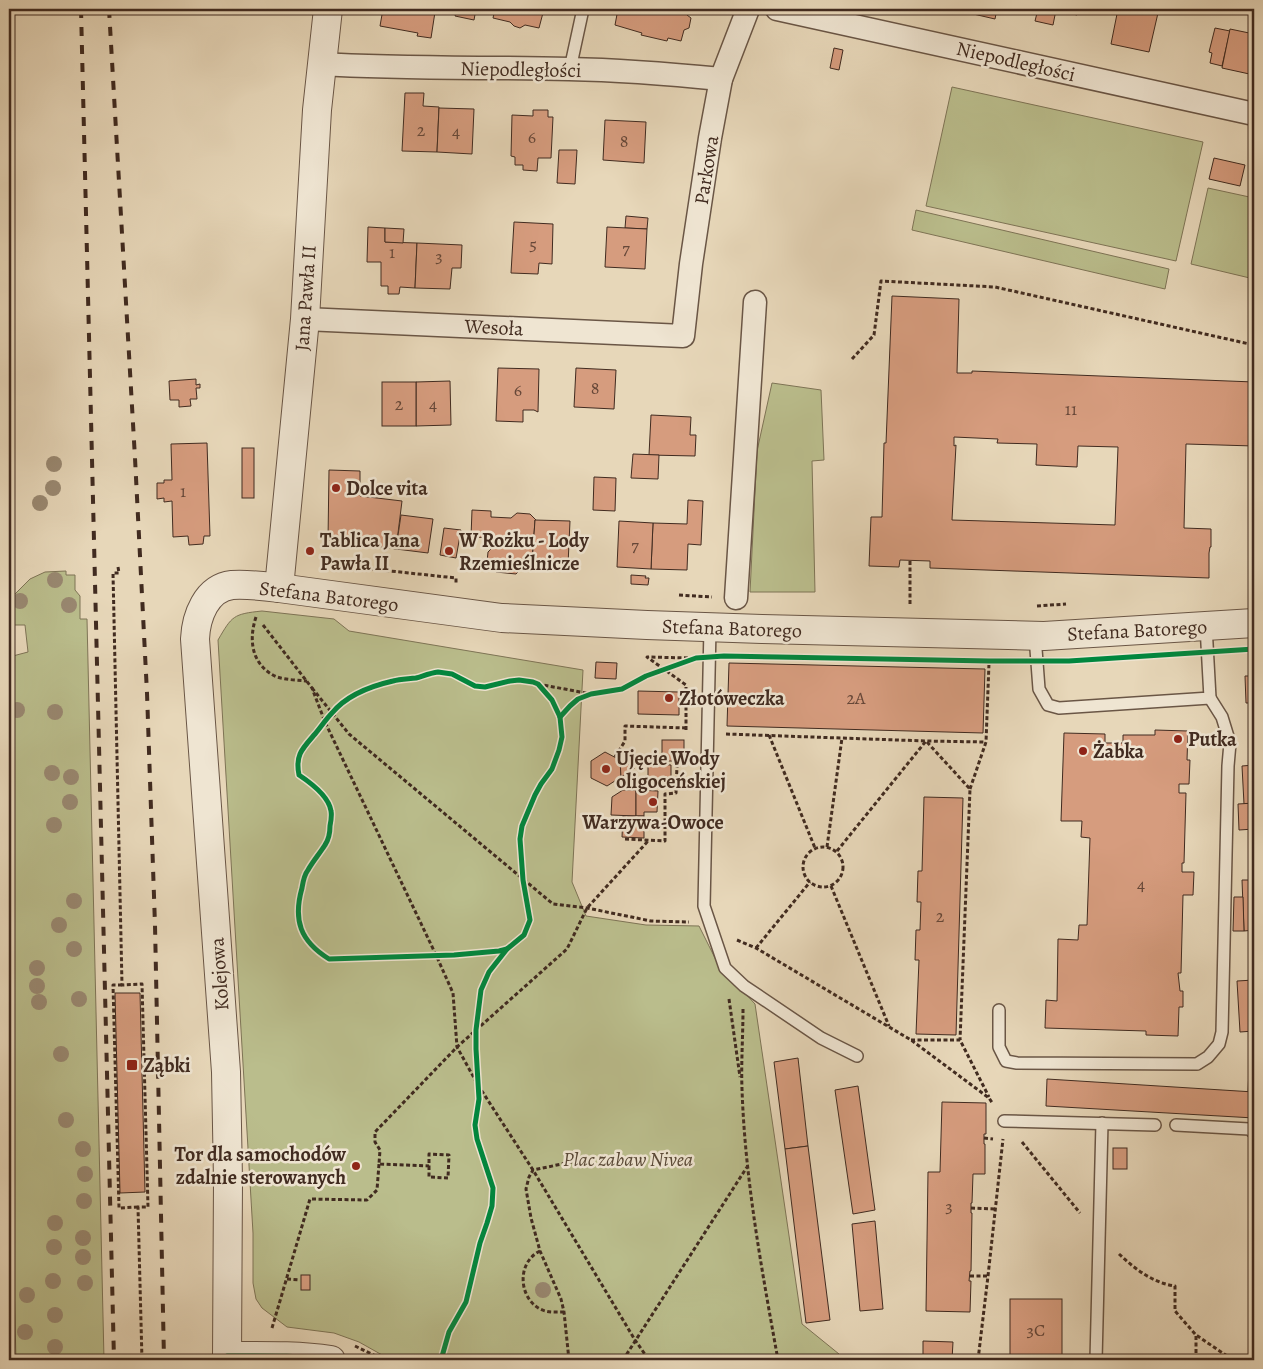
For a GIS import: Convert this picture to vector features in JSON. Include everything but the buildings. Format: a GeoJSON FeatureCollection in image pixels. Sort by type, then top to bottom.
{"type":"FeatureCollection","features":[{"type":"Feature","properties":{"kind":"street","name":"Jana Pawła II"},"geometry":{"type":"LineString","coordinates":[[279,588],[305,319],[317,110],[328,9]]}},
{"type":"Feature","properties":{"kind":"street","name":"Parkowa"},"geometry":{"type":"LineString","coordinates":[[683,336],[693,255],[721,79],[748,9]]}},
{"type":"Feature","properties":{"kind":"street","name":"Niepodległości"},"geometry":{"type":"LineString","coordinates":[[777,9],[1254,114]]}},
{"type":"Feature","properties":{"kind":"street","name":"Niepodległości"},"geometry":{"type":"LineString","coordinates":[[321,64],[570,69],[721,79]]}},
{"type":"Feature","properties":{"kind":"street"},"geometry":{"type":"LineString","coordinates":[[736,598],[755,302]]}},
{"type":"Feature","properties":{"kind":"street","name":"Wesoła"},"geometry":{"type":"LineString","coordinates":[[305,319],[683,336]]}},
{"type":"Feature","properties":{"kind":"street","name":"Stefana Batorego"},"geometry":{"type":"LineString","coordinates":[[214,594],[230,585],[248,585],[502,618],[710,628],[1035,636],[1254,623]]}},
{"type":"Feature","properties":{"kind":"street","name":"Kolejowa"},"geometry":{"type":"LineString","coordinates":[[214,594],[200,612],[195,639],[226,1072],[228,1180],[227,1358]]}},
{"type":"Feature","properties":{"kind":"street"},"geometry":{"type":"LineString","coordinates":[[227,1358],[283,1356],[331,1360]]}},
{"type":"Feature","properties":{"kind":"lane"},"geometry":{"type":"LineString","coordinates":[[570,69],[584,9]]}},
{"type":"Feature","properties":{"kind":"lane"},"geometry":{"type":"LineString","coordinates":[[1000,1010],[999,1047],[1006,1062],[1197,1064],[1208,1057],[1219,1044],[1222,1032],[1230,743],[1222,716],[1210,698],[1206,626]]}},
{"type":"Feature","properties":{"kind":"lane"},"geometry":{"type":"LineString","coordinates":[[710,628],[704,906],[725,968],[744,986],[821,1038],[858,1056]]}},
{"type":"Feature","properties":{"kind":"lane"},"geometry":{"type":"LineString","coordinates":[[1035,636],[1039,689],[1048,705],[1059,708],[1210,698]]}},
{"type":"Feature","properties":{"kind":"lane"},"geometry":{"type":"LineString","coordinates":[[1004,1121],[1155,1125]]}},
{"type":"Feature","properties":{"kind":"lane"},"geometry":{"type":"LineString","coordinates":[[1096,1360],[1102,1123]]}},
{"type":"Feature","properties":{"kind":"lane"},"geometry":{"type":"LineString","coordinates":[[1176,1125],[1249,1129],[1254,1133]]}},
{"type":"Feature","properties":{"kind":"path"},"geometry":{"type":"LineString","coordinates":[[852,359],[874,335],[881,281],[995,287],[1254,345]]}},
{"type":"Feature","properties":{"kind":"path"},"geometry":{"type":"LineString","coordinates":[[10,541],[10,562]]}},
{"type":"Feature","properties":{"kind":"path"},"geometry":{"type":"LineString","coordinates":[[910,560],[910,605]]}},
{"type":"Feature","properties":{"kind":"path"},"geometry":{"type":"LineString","coordinates":[[118,566],[119,573],[113,573],[122,985]]}},
{"type":"Feature","properties":{"kind":"path"},"geometry":{"type":"LineString","coordinates":[[352,567],[456,578],[456,586]]}},
{"type":"Feature","properties":{"kind":"path"},"geometry":{"type":"LineString","coordinates":[[256,617],[252,629],[253,640],[256,656],[262,668],[278,677],[308,682]]}},
{"type":"Feature","properties":{"kind":"path"},"geometry":{"type":"LineString","coordinates":[[263,625],[349,734],[553,904],[587,908],[651,922],[697,922],[756,948],[911,1040],[989,1098]]}},
{"type":"Feature","properties":{"kind":"path"},"geometry":{"type":"LineString","coordinates":[[686,738],[686,685],[647,657],[696,658]]}},
{"type":"Feature","properties":{"kind":"path"},"geometry":{"type":"LineString","coordinates":[[978,1360],[1004,1121],[989,1098],[960,1040],[970,789],[986,742],[989,661]]}},
{"type":"Feature","properties":{"kind":"path"},"geometry":{"type":"LineString","coordinates":[[536,683],[546,692]]}},
{"type":"Feature","properties":{"kind":"path"},"geometry":{"type":"LineString","coordinates":[[536,683],[591,694]]}},
{"type":"Feature","properties":{"kind":"path"},"geometry":{"type":"LineString","coordinates":[[312,688],[326,722],[453,993],[457,1047],[478,1085],[534,1170],[635,1340],[649,1360]]}},
{"type":"Feature","properties":{"kind":"path"},"geometry":{"type":"LineString","coordinates":[[321,727],[337,708]]}},
{"type":"Feature","properties":{"kind":"path"},"geometry":{"type":"LineString","coordinates":[[615,757],[625,741],[625,726],[686,728]]}},
{"type":"Feature","properties":{"kind":"path"},"geometry":{"type":"LineString","coordinates":[[723,734],[986,742]]}},
{"type":"Feature","properties":{"kind":"path"},"geometry":{"type":"LineString","coordinates":[[769,735],[815,848]]}},
{"type":"Feature","properties":{"kind":"path"},"geometry":{"type":"LineString","coordinates":[[827,847],[842,738]]}},
{"type":"Feature","properties":{"kind":"path"},"geometry":{"type":"LineString","coordinates":[[926,741],[970,789]]}},
{"type":"Feature","properties":{"kind":"path"},"geometry":{"type":"LineString","coordinates":[[836,851],[926,741]]}},
{"type":"Feature","properties":{"kind":"path"},"geometry":{"type":"LineString","coordinates":[[625,839],[665,841],[665,794],[676,793],[677,765],[686,765],[686,756]]}},
{"type":"Feature","properties":{"kind":"path"},"geometry":{"type":"LineString","coordinates":[[272,1330],[310,1199],[367,1200],[377,1190],[380,1150],[375,1142],[375,1132],[457,1047],[567,949],[587,908],[649,840]]}},
{"type":"Feature","properties":{"kind":"path"},"geometry":{"type":"LineString","coordinates":[[827,847],[836,851],[842,858],[843,874],[831,886],[816,886],[805,876],[804,860],[815,848],[827,847]]}},
{"type":"Feature","properties":{"kind":"path"},"geometry":{"type":"LineString","coordinates":[[522,873],[524,887]]}},
{"type":"Feature","properties":{"kind":"path"},"geometry":{"type":"LineString","coordinates":[[756,948],[810,882]]}},
{"type":"Feature","properties":{"kind":"path"},"geometry":{"type":"LineString","coordinates":[[831,886],[889,1027]]}},
{"type":"Feature","properties":{"kind":"path"},"geometry":{"type":"LineString","coordinates":[[427,955],[445,955]]}},
{"type":"Feature","properties":{"kind":"path"},"geometry":{"type":"LineString","coordinates":[[725,968],[742,1088],[747,1166],[778,1360]]}},
{"type":"Feature","properties":{"kind":"path"},"geometry":{"type":"LineString","coordinates":[[113,984],[122,985],[142,984],[148,1207],[119,1208],[113,984]]}},
{"type":"Feature","properties":{"kind":"path"},"geometry":{"type":"LineString","coordinates":[[742,1088],[744,986]]}},
{"type":"Feature","properties":{"kind":"path"},"geometry":{"type":"LineString","coordinates":[[476,1040],[477,1022]]}},
{"type":"Feature","properties":{"kind":"path"},"geometry":{"type":"LineString","coordinates":[[911,1040],[960,1040]]}},
{"type":"Feature","properties":{"kind":"path"},"geometry":{"type":"LineString","coordinates":[[477,1067],[479,1100]]}},
{"type":"Feature","properties":{"kind":"path"},"geometry":{"type":"LineString","coordinates":[[1022,1142],[1099,1237],[1136,1270],[1164,1284],[1174,1286],[1175,1310],[1196,1335],[1233,1360]]}},
{"type":"Feature","properties":{"kind":"path"},"geometry":{"type":"LineString","coordinates":[[429,1154],[449,1155],[448,1178],[428,1177],[429,1166],[429,1154]]}},
{"type":"Feature","properties":{"kind":"path"},"geometry":{"type":"LineString","coordinates":[[569,1360],[561,1299],[540,1251],[531,1218],[526,1189],[529,1177],[534,1170],[586,1159]]}},
{"type":"Feature","properties":{"kind":"path"},"geometry":{"type":"LineString","coordinates":[[379,1164],[429,1166]]}},
{"type":"Feature","properties":{"kind":"path"},"geometry":{"type":"LineString","coordinates":[[623,1360],[747,1166]]}},
{"type":"Feature","properties":{"kind":"path"},"geometry":{"type":"LineString","coordinates":[[138,1207],[142,1360]]}},
{"type":"Feature","properties":{"kind":"path"},"geometry":{"type":"LineString","coordinates":[[971,1208],[995,1208]]}},
{"type":"Feature","properties":{"kind":"path"},"geometry":{"type":"LineString","coordinates":[[540,1251],[530,1258],[522,1277],[526,1294],[530,1301],[541,1310],[564,1312]]}},
{"type":"Feature","properties":{"kind":"path"},"geometry":{"type":"LineString","coordinates":[[970,1276],[988,1276]]}},
{"type":"Feature","properties":{"kind":"path"},"geometry":{"type":"LineString","coordinates":[[287,1279],[300,1280]]}},
{"type":"Feature","properties":{"kind":"path"},"geometry":{"type":"LineString","coordinates":[[1196,1335],[1196,1360]]}},
{"type":"Feature","properties":{"kind":"green space"},"geometry":{"type":"Polygon","coordinates":[[[952,87],[1203,142],[1176,261],[926,206],[952,87]]]}},
{"type":"Feature","properties":{"kind":"green space"},"geometry":{"type":"Polygon","coordinates":[[[1208,188],[1254,198],[1254,279],[1191,264],[1208,188]]]}},
{"type":"Feature","properties":{"kind":"green space"},"geometry":{"type":"Polygon","coordinates":[[[916,210],[1169,269],[1165,289],[912,230],[916,210]]]}},
{"type":"Feature","properties":{"kind":"green space"},"geometry":{"type":"Polygon","coordinates":[[[772,383],[821,390],[824,460],[812,461],[815,592],[750,592],[757,451],[772,383]]]}},
{"type":"Feature","properties":{"kind":"green space"},"geometry":{"type":"Polygon","coordinates":[[[66,571],[66,575],[75,575],[75,590],[80,596],[80,619],[87,619],[104,1360],[16,1360],[9,1082],[9,657],[28,652],[25,625],[9,625],[9,610],[14,595],[30,579],[45,572],[66,571]]]}},
{"type":"Feature","properties":{"kind":"green space","name":"Plac zabaw Nivea"},"geometry":{"type":"Polygon","coordinates":[[[262,611],[334,619],[349,631],[583,670],[572,882],[586,916],[646,925],[699,926],[718,964],[755,1004],[802,1324],[839,1354],[839,1360],[391,1360],[359,1342],[334,1333],[287,1327],[262,1308],[256,1299],[253,1283],[253,1233],[218,640],[234,618],[245,613],[262,611]]]}},
{"type":"Feature","properties":{"kind":"railway"},"geometry":{"type":"LineString","coordinates":[[81,9],[114,1360]]}},
{"type":"Feature","properties":{"kind":"railway"},"geometry":{"type":"LineString","coordinates":[[109,9],[147,693],[155,925],[164,1360]]}},
{"type":"Feature","properties":{"kind":"cycle path"},"geometry":{"type":"LineString","coordinates":[[560,717],[578,699],[591,694],[622,689],[646,676],[696,658],[724,656],[1069,661],[1254,649]]}},
{"type":"Feature","properties":{"kind":"cycle path"},"geometry":{"type":"LineString","coordinates":[[438,672],[452,674],[475,686],[485,687],[519,680],[533,682],[538,684],[552,700],[560,717],[562,737],[559,750],[552,769],[535,795],[522,826],[520,839],[523,880],[530,920],[524,935],[507,949],[499,951],[454,955],[329,959],[311,945],[301,929],[299,920],[299,899],[304,879],[327,840],[331,815],[330,805],[327,800],[314,786],[299,775],[299,757],[303,748],[330,715],[352,697],[385,683],[438,672]]}},
{"type":"Feature","properties":{"kind":"cycle path"},"geometry":{"type":"LineString","coordinates":[[441,1360],[449,1332],[466,1302],[480,1243],[492,1206],[493,1188],[477,1139],[475,1125],[479,1099],[476,1030],[481,990],[489,972],[507,949]]}},
{"type":"Feature","properties":{"kind":"cycle path"},"geometry":{"type":"LineString","coordinates":[[227,1356],[331,1360]]}},
{"type":"Feature","properties":{"kind":"place","name":"Dolce vita"},"geometry":{"type":"Point","coordinates":[336,488]}},
{"type":"Feature","properties":{"kind":"place","name":"Tablica Jana Pawła II"},"geometry":{"type":"Point","coordinates":[310,551]}},
{"type":"Feature","properties":{"kind":"place","name":"W Rożku - Lody Rzemieślnicze"},"geometry":{"type":"Point","coordinates":[449,551]}},
{"type":"Feature","properties":{"kind":"place","name":"Złotóweczka"},"geometry":{"type":"Point","coordinates":[669,698]}},
{"type":"Feature","properties":{"kind":"place","name":"Putka"},"geometry":{"type":"Point","coordinates":[1178,739]}},
{"type":"Feature","properties":{"kind":"place","name":"Żabka"},"geometry":{"type":"Point","coordinates":[1083,751]}},
{"type":"Feature","properties":{"kind":"place","name":"Ujęcie Wody oligoceńskiej"},"geometry":{"type":"Point","coordinates":[606,769]}},
{"type":"Feature","properties":{"kind":"place","name":"Warzywa-Owoce"},"geometry":{"type":"Point","coordinates":[653,802]}},
{"type":"Feature","properties":{"kind":"place","name":"Ząbki"},"geometry":{"type":"Point","coordinates":[132,1065]}},
{"type":"Feature","properties":{"kind":"place","name":"Tor dla samochodów zdalnie sterowanych"},"geometry":{"type":"Point","coordinates":[356,1166]}}]}
